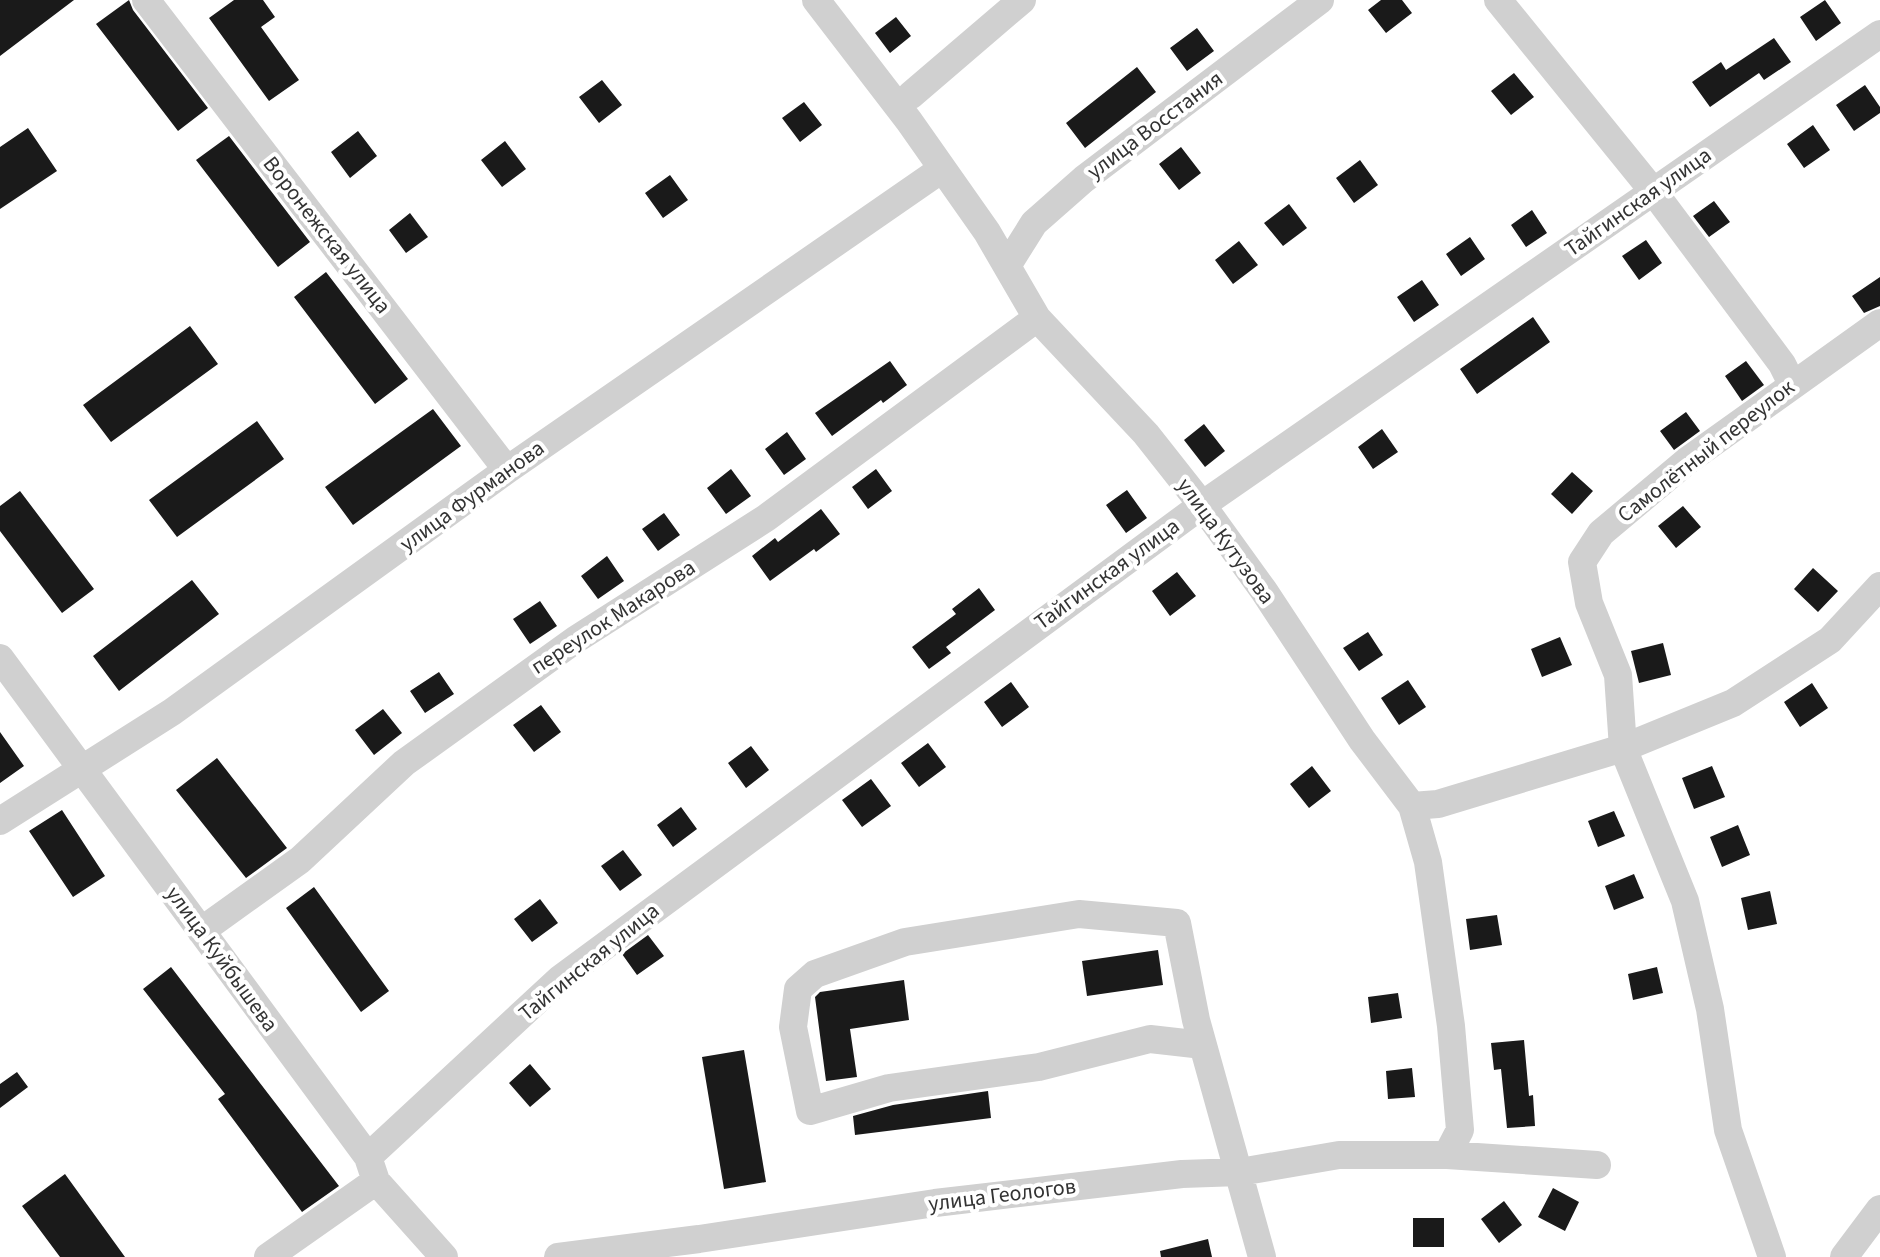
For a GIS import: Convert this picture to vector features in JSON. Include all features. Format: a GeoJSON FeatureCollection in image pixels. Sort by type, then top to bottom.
{"type":"FeatureCollection","features":[{"type":"Feature","properties":{"kind":"street","name":"улица Кутузова"},"geometry":{"type":"LineString","coordinates":[[816,0],[987,232],[1037,318],[1146,434],[1202,505],[1264,591],[1362,740],[1412,806],[1428,862],[1451,1026],[1460,1130],[1447,1155]]}},
{"type":"Feature","properties":{"kind":"street"},"geometry":{"type":"LineString","coordinates":[[911,95],[1022,0]]}},
{"type":"Feature","properties":{"kind":"street","name":"улица Восстания"},"geometry":{"type":"LineString","coordinates":[[1007,266],[1034,223],[1084,179],[1320,0]]}},
{"type":"Feature","properties":{"kind":"street"},"geometry":{"type":"LineString","coordinates":[[1498,0],[1653,191],[1782,364],[1792,384]]}},
{"type":"Feature","properties":{"kind":"street","name":"Воронежская улица"},"geometry":{"type":"LineString","coordinates":[[154,3],[507,470]]}},
{"type":"Feature","properties":{"kind":"street","name":"Тайгинская улица"},"geometry":{"type":"LineString","coordinates":[[268,1257],[372,1169],[560,979],[1202,505],[1880,34]]}},
{"type":"Feature","properties":{"kind":"street","name":"улица Фурманова"},"geometry":{"type":"LineString","coordinates":[[0,821],[172,712],[507,470],[942,169]]}},
{"type":"Feature","properties":{"kind":"street"},"geometry":{"type":"LineString","coordinates":[[987,232],[1034,223]]}},
{"type":"Feature","properties":{"kind":"street","name":"переулок Макарова"},"geometry":{"type":"LineString","coordinates":[[201,931],[300,860],[404,763],[575,640],[766,518],[1037,318]]}},
{"type":"Feature","properties":{"kind":"street","name":"Самолётный переулок"},"geometry":{"type":"LineString","coordinates":[[1772,1257],[1728,1130],[1710,1009],[1685,901],[1623,748],[1618,675],[1589,603],[1582,562],[1601,533],[1687,461],[1880,323]]}},
{"type":"Feature","properties":{"kind":"street"},"geometry":{"type":"LineString","coordinates":[[1412,806],[1438,804],[1623,748],[1733,703],[1830,640],[1880,586]]}},
{"type":"Feature","properties":{"kind":"street","name":"улица Куйбышева"},"geometry":{"type":"LineString","coordinates":[[0,658],[372,1169],[444,1257]]}},
{"type":"Feature","properties":{"kind":"street"},"geometry":{"type":"LineString","coordinates":[[1203,1045],[1150,1039],[1039,1067],[889,1088],[810,1111],[793,1027],[798,989],[815,974],[905,942],[1079,914],[1177,923],[1203,1045],[1262,1257]]}},
{"type":"Feature","properties":{"kind":"street","name":"улица Геологов"},"geometry":{"type":"LineString","coordinates":[[558,1257],[935,1203],[1182,1174],[1240,1172],[1339,1155],[1447,1155],[1597,1165]]}},
{"type":"Feature","properties":{"kind":"street"},"geometry":{"type":"LineString","coordinates":[[1844,1257],[1880,1209]]}},
{"type":"Feature","properties":{"kind":"building"},"geometry":{"type":"Polygon","coordinates":[[[0,0],[74,0],[0,56],[0,0]]]}},
{"type":"Feature","properties":{"kind":"building"},"geometry":{"type":"Polygon","coordinates":[[[129,0],[133,10],[208,108],[178,131],[96,24],[129,0]]]}},
{"type":"Feature","properties":{"kind":"building"},"geometry":{"type":"Polygon","coordinates":[[[234,0],[263,0],[275,17],[261,27],[299,80],[269,101],[209,18],[234,0]]]}},
{"type":"Feature","properties":{"kind":"building"},"geometry":{"type":"Polygon","coordinates":[[[1381,0],[1402,0],[1412,13],[1386,33],[1368,10],[1381,0]]]}},
{"type":"Feature","properties":{"kind":"building"},"geometry":{"type":"Polygon","coordinates":[[[1825,0],[1841,23],[1816,41],[1800,17],[1825,0]]]}},
{"type":"Feature","properties":{"kind":"building"},"geometry":{"type":"Polygon","coordinates":[[[896,17],[911,36],[890,53],[875,33],[896,17]]]}},
{"type":"Feature","properties":{"kind":"building"},"geometry":{"type":"Polygon","coordinates":[[[1197,28],[1214,51],[1187,71],[1170,48],[1197,28]]]}},
{"type":"Feature","properties":{"kind":"building"},"geometry":{"type":"Polygon","coordinates":[[[1774,38],[1791,62],[1764,80],[1759,73],[1710,107],[1692,82],[1721,62],[1726,70],[1774,38]]]}},
{"type":"Feature","properties":{"kind":"building"},"geometry":{"type":"Polygon","coordinates":[[[1137,67],[1156,92],[1085,148],[1066,123],[1137,67]]]}},
{"type":"Feature","properties":{"kind":"building"},"geometry":{"type":"Polygon","coordinates":[[[1514,73],[1534,97],[1511,115],[1491,91],[1514,73]]]}},
{"type":"Feature","properties":{"kind":"building"},"geometry":{"type":"Polygon","coordinates":[[[602,80],[622,105],[599,123],[579,97],[602,80]]]}},
{"type":"Feature","properties":{"kind":"building"},"geometry":{"type":"Polygon","coordinates":[[[1865,85],[1880,107],[1880,113],[1854,131],[1836,105],[1865,85]]]}},
{"type":"Feature","properties":{"kind":"building"},"geometry":{"type":"Polygon","coordinates":[[[804,102],[822,125],[800,142],[782,118],[804,102]]]}},
{"type":"Feature","properties":{"kind":"building"},"geometry":{"type":"Polygon","coordinates":[[[1813,125],[1830,150],[1804,168],[1787,144],[1813,125]]]}},
{"type":"Feature","properties":{"kind":"building"},"geometry":{"type":"Polygon","coordinates":[[[28,128],[57,171],[0,209],[0,147],[28,128]]]}},
{"type":"Feature","properties":{"kind":"building"},"geometry":{"type":"Polygon","coordinates":[[[358,131],[377,156],[350,178],[331,152],[358,131]]]}},
{"type":"Feature","properties":{"kind":"building"},"geometry":{"type":"Polygon","coordinates":[[[229,136],[310,242],[278,267],[196,160],[229,136]]]}},
{"type":"Feature","properties":{"kind":"building"},"geometry":{"type":"Polygon","coordinates":[[[505,141],[526,169],[502,187],[481,160],[505,141]]]}},
{"type":"Feature","properties":{"kind":"building"},"geometry":{"type":"Polygon","coordinates":[[[1181,147],[1201,173],[1179,190],[1159,164],[1181,147]]]}},
{"type":"Feature","properties":{"kind":"building"},"geometry":{"type":"Polygon","coordinates":[[[1360,160],[1378,185],[1354,203],[1336,178],[1360,160]]]}},
{"type":"Feature","properties":{"kind":"building"},"geometry":{"type":"Polygon","coordinates":[[[670,175],[688,200],[663,218],[645,193],[670,175]]]}},
{"type":"Feature","properties":{"kind":"building"},"geometry":{"type":"Polygon","coordinates":[[[1714,201],[1730,222],[1709,237],[1693,216],[1714,201]]]}},
{"type":"Feature","properties":{"kind":"building"},"geometry":{"type":"Polygon","coordinates":[[[1289,204],[1307,228],[1283,246],[1264,223],[1289,204]]]}},
{"type":"Feature","properties":{"kind":"building"},"geometry":{"type":"Polygon","coordinates":[[[1532,210],[1547,233],[1526,247],[1511,225],[1532,210]]]}},
{"type":"Feature","properties":{"kind":"building"},"geometry":{"type":"Polygon","coordinates":[[[410,213],[428,237],[406,253],[389,230],[410,213]]]}},
{"type":"Feature","properties":{"kind":"building"},"geometry":{"type":"Polygon","coordinates":[[[1470,237],[1485,259],[1461,276],[1446,254],[1470,237]]]}},
{"type":"Feature","properties":{"kind":"building"},"geometry":{"type":"Polygon","coordinates":[[[1646,240],[1662,263],[1639,280],[1622,256],[1646,240]]]}},
{"type":"Feature","properties":{"kind":"building"},"geometry":{"type":"Polygon","coordinates":[[[1239,241],[1258,265],[1233,284],[1215,260],[1239,241]]]}},
{"type":"Feature","properties":{"kind":"building"},"geometry":{"type":"Polygon","coordinates":[[[326,272],[408,379],[375,404],[294,297],[326,272]]]}},
{"type":"Feature","properties":{"kind":"building"},"geometry":{"type":"Polygon","coordinates":[[[1880,277],[1880,306],[1864,313],[1852,296],[1880,277]]]}},
{"type":"Feature","properties":{"kind":"building"},"geometry":{"type":"Polygon","coordinates":[[[1422,280],[1439,305],[1414,322],[1397,297],[1422,280]]]}},
{"type":"Feature","properties":{"kind":"building"},"geometry":{"type":"Polygon","coordinates":[[[1533,317],[1550,342],[1477,394],[1460,369],[1533,317]]]}},
{"type":"Feature","properties":{"kind":"building"},"geometry":{"type":"Polygon","coordinates":[[[190,326],[218,364],[111,442],[83,405],[190,326]]]}},
{"type":"Feature","properties":{"kind":"building"},"geometry":{"type":"Polygon","coordinates":[[[890,361],[907,385],[832,436],[815,413],[890,361]]]}},
{"type":"Feature","properties":{"kind":"building"},"geometry":{"type":"Polygon","coordinates":[[[1746,361],[1764,385],[1742,401],[1725,376],[1746,361]]]}},
{"type":"Feature","properties":{"kind":"building"},"geometry":{"type":"Polygon","coordinates":[[[433,409],[461,446],[353,525],[325,487],[433,409]]]}},
{"type":"Feature","properties":{"kind":"building"},"geometry":{"type":"Polygon","coordinates":[[[1686,412],[1700,431],[1674,450],[1660,431],[1686,412]]]}},
{"type":"Feature","properties":{"kind":"building"},"geometry":{"type":"Polygon","coordinates":[[[257,421],[284,459],[177,537],[149,500],[257,421]]]}},
{"type":"Feature","properties":{"kind":"building"},"geometry":{"type":"Polygon","coordinates":[[[1204,424],[1225,451],[1205,467],[1184,440],[1204,424]]]}},
{"type":"Feature","properties":{"kind":"building"},"geometry":{"type":"Polygon","coordinates":[[[1382,429],[1398,452],[1373,469],[1358,447],[1382,429]]]}},
{"type":"Feature","properties":{"kind":"building"},"geometry":{"type":"Polygon","coordinates":[[[787,432],[806,459],[784,475],[765,449],[787,432]]]}},
{"type":"Feature","properties":{"kind":"building"},"geometry":{"type":"Polygon","coordinates":[[[731,469],[751,496],[726,514],[707,488],[731,469]]]}},
{"type":"Feature","properties":{"kind":"building"},"geometry":{"type":"Polygon","coordinates":[[[876,469],[892,491],[868,509],[852,487],[876,469]]]}},
{"type":"Feature","properties":{"kind":"building"},"geometry":{"type":"Polygon","coordinates":[[[1572,472],[1593,491],[1572,514],[1551,494],[1572,472]]]}},
{"type":"Feature","properties":{"kind":"building"},"geometry":{"type":"Polygon","coordinates":[[[1127,490],[1147,518],[1126,533],[1106,505],[1127,490]]]}},
{"type":"Feature","properties":{"kind":"building"},"geometry":{"type":"Polygon","coordinates":[[[20,491],[94,589],[62,613],[0,531],[0,506],[20,491]]]}},
{"type":"Feature","properties":{"kind":"building"},"geometry":{"type":"Polygon","coordinates":[[[1683,506],[1701,527],[1676,548],[1658,526],[1683,506]]]}},
{"type":"Feature","properties":{"kind":"building"},"geometry":{"type":"Polygon","coordinates":[[[821,509],[840,534],[770,581],[752,556],[775,538],[778,542],[821,509]]]}},
{"type":"Feature","properties":{"kind":"building"},"geometry":{"type":"Polygon","coordinates":[[[664,513],[680,535],[658,551],[642,529],[664,513]]]}},
{"type":"Feature","properties":{"kind":"building"},"geometry":{"type":"Polygon","coordinates":[[[607,556],[624,581],[598,599],[581,576],[607,556]]]}},
{"type":"Feature","properties":{"kind":"building"},"geometry":{"type":"Polygon","coordinates":[[[1813,568],[1838,591],[1818,612],[1794,589],[1813,568]]]}},
{"type":"Feature","properties":{"kind":"building"},"geometry":{"type":"Polygon","coordinates":[[[1177,572],[1196,596],[1170,616],[1152,591],[1177,572]]]}},
{"type":"Feature","properties":{"kind":"building"},"geometry":{"type":"Polygon","coordinates":[[[192,580],[219,614],[119,691],[93,656],[192,580]]]}},
{"type":"Feature","properties":{"kind":"building"},"geometry":{"type":"Polygon","coordinates":[[[979,588],[995,610],[946,647],[951,653],[929,669],[912,647],[956,614],[952,609],[979,588]]]}},
{"type":"Feature","properties":{"kind":"building"},"geometry":{"type":"Polygon","coordinates":[[[540,601],[557,626],[530,644],[513,619],[540,601]]]}},
{"type":"Feature","properties":{"kind":"building"},"geometry":{"type":"Polygon","coordinates":[[[1368,632],[1383,655],[1359,671],[1343,648],[1368,632]]]}},
{"type":"Feature","properties":{"kind":"building"},"geometry":{"type":"Polygon","coordinates":[[[1560,637],[1572,665],[1542,677],[1531,649],[1560,637]]]}},
{"type":"Feature","properties":{"kind":"building"},"geometry":{"type":"Polygon","coordinates":[[[1663,643],[1671,675],[1639,683],[1631,651],[1663,643]]]}},
{"type":"Feature","properties":{"kind":"building"},"geometry":{"type":"Polygon","coordinates":[[[439,672],[454,694],[425,713],[410,691],[439,672]]]}},
{"type":"Feature","properties":{"kind":"building"},"geometry":{"type":"Polygon","coordinates":[[[1408,680],[1426,707],[1399,725],[1381,698],[1408,680]]]}},
{"type":"Feature","properties":{"kind":"building"},"geometry":{"type":"Polygon","coordinates":[[[1011,682],[1029,707],[1002,727],[984,702],[1011,682]]]}},
{"type":"Feature","properties":{"kind":"building"},"geometry":{"type":"Polygon","coordinates":[[[1812,683],[1828,708],[1800,727],[1784,702],[1812,683]]]}},
{"type":"Feature","properties":{"kind":"building"},"geometry":{"type":"Polygon","coordinates":[[[541,705],[561,732],[534,752],[513,725],[541,705]]]}},
{"type":"Feature","properties":{"kind":"building"},"geometry":{"type":"Polygon","coordinates":[[[383,709],[402,733],[374,755],[355,730],[383,709]]]}},
{"type":"Feature","properties":{"kind":"building"},"geometry":{"type":"Polygon","coordinates":[[[0,732],[24,766],[0,783],[0,732]]]}},
{"type":"Feature","properties":{"kind":"building"},"geometry":{"type":"Polygon","coordinates":[[[928,743],[946,767],[919,787],[901,763],[928,743]]]}},
{"type":"Feature","properties":{"kind":"building"},"geometry":{"type":"Polygon","coordinates":[[[751,746],[769,770],[746,788],[728,763],[751,746]]]}},
{"type":"Feature","properties":{"kind":"building"},"geometry":{"type":"Polygon","coordinates":[[[217,758],[287,848],[246,878],[176,790],[217,758]]]}},
{"type":"Feature","properties":{"kind":"building"},"geometry":{"type":"Polygon","coordinates":[[[1312,766],[1331,791],[1309,808],[1290,784],[1312,766]]]}},
{"type":"Feature","properties":{"kind":"building"},"geometry":{"type":"Polygon","coordinates":[[[1712,766],[1725,797],[1694,809],[1682,778],[1712,766]]]}},
{"type":"Feature","properties":{"kind":"building"},"geometry":{"type":"Polygon","coordinates":[[[871,779],[891,806],[862,827],[842,800],[871,779]]]}},
{"type":"Feature","properties":{"kind":"building"},"geometry":{"type":"Polygon","coordinates":[[[681,807],[697,829],[673,847],[657,825],[681,807]]]}},
{"type":"Feature","properties":{"kind":"building"},"geometry":{"type":"Polygon","coordinates":[[[62,810],[105,876],[73,897],[29,831],[62,810]]]}},
{"type":"Feature","properties":{"kind":"building"},"geometry":{"type":"Polygon","coordinates":[[[1614,811],[1625,836],[1598,847],[1588,821],[1614,811]]]}},
{"type":"Feature","properties":{"kind":"building"},"geometry":{"type":"Polygon","coordinates":[[[1738,825],[1750,855],[1722,867],[1710,837],[1738,825]]]}},
{"type":"Feature","properties":{"kind":"building"},"geometry":{"type":"Polygon","coordinates":[[[623,850],[642,875],[620,891],[601,866],[623,850]]]}},
{"type":"Feature","properties":{"kind":"building"},"geometry":{"type":"Polygon","coordinates":[[[1634,874],[1644,898],[1614,910],[1605,886],[1634,874]]]}},
{"type":"Feature","properties":{"kind":"building"},"geometry":{"type":"Polygon","coordinates":[[[314,887],[389,991],[361,1012],[286,908],[314,887]]]}},
{"type":"Feature","properties":{"kind":"building"},"geometry":{"type":"Polygon","coordinates":[[[1770,891],[1777,924],[1748,930],[1741,898],[1770,891]]]}},
{"type":"Feature","properties":{"kind":"building"},"geometry":{"type":"Polygon","coordinates":[[[540,899],[558,923],[532,942],[514,919],[540,899]]]}},
{"type":"Feature","properties":{"kind":"building"},"geometry":{"type":"Polygon","coordinates":[[[1497,915],[1502,945],[1470,950],[1466,919],[1497,915]]]}},
{"type":"Feature","properties":{"kind":"building"},"geometry":{"type":"Polygon","coordinates":[[[648,935],[664,956],[637,975],[622,954],[648,935]]]}},
{"type":"Feature","properties":{"kind":"building"},"geometry":{"type":"Polygon","coordinates":[[[1158,950],[1163,985],[1087,996],[1082,961],[1158,950]]]}},
{"type":"Feature","properties":{"kind":"building"},"geometry":{"type":"Polygon","coordinates":[[[171,967],[339,1186],[302,1212],[218,1099],[225,1094],[143,989],[171,967]]]}},
{"type":"Feature","properties":{"kind":"building"},"geometry":{"type":"Polygon","coordinates":[[[1657,967],[1663,993],[1633,1000],[1628,974],[1657,967]]]}},
{"type":"Feature","properties":{"kind":"building"},"geometry":{"type":"Polygon","coordinates":[[[904,980],[909,1020],[850,1029],[857,1077],[826,1081],[815,997],[820,992],[904,980]]]}},
{"type":"Feature","properties":{"kind":"building"},"geometry":{"type":"Polygon","coordinates":[[[1398,993],[1402,1018],[1371,1023],[1368,997],[1398,993]]]}},
{"type":"Feature","properties":{"kind":"building"},"geometry":{"type":"Polygon","coordinates":[[[1524,1040],[1535,1126],[1507,1128],[1501,1069],[1494,1070],[1491,1043],[1524,1040]]]}},
{"type":"Feature","properties":{"kind":"building"},"geometry":{"type":"Polygon","coordinates":[[[744,1050],[766,1182],[724,1189],[702,1057],[744,1050]]]}},
{"type":"Feature","properties":{"kind":"building"},"geometry":{"type":"Polygon","coordinates":[[[530,1064],[551,1089],[530,1107],[509,1083],[530,1064]]]}},
{"type":"Feature","properties":{"kind":"building"},"geometry":{"type":"Polygon","coordinates":[[[1412,1068],[1415,1097],[1388,1099],[1386,1071],[1412,1068]]]}},
{"type":"Feature","properties":{"kind":"building"},"geometry":{"type":"Polygon","coordinates":[[[17,1072],[28,1087],[0,1108],[0,1084],[17,1072]]]}},
{"type":"Feature","properties":{"kind":"building"},"geometry":{"type":"Polygon","coordinates":[[[988,1091],[991,1118],[855,1135],[853,1116],[893,1105],[988,1091]]]}},
{"type":"Feature","properties":{"kind":"building"},"geometry":{"type":"Polygon","coordinates":[[[65,1174],[125,1257],[60,1257],[22,1206],[65,1174]]]}},
{"type":"Feature","properties":{"kind":"building"},"geometry":{"type":"Polygon","coordinates":[[[1553,1188],[1579,1202],[1565,1231],[1538,1217],[1553,1188]]]}},
{"type":"Feature","properties":{"kind":"building"},"geometry":{"type":"Polygon","coordinates":[[[1504,1201],[1522,1225],[1499,1243],[1481,1219],[1504,1201]]]}},
{"type":"Feature","properties":{"kind":"building"},"geometry":{"type":"Polygon","coordinates":[[[1413,1218],[1444,1218],[1444,1247],[1413,1247],[1413,1218]]]}},
{"type":"Feature","properties":{"kind":"building"},"geometry":{"type":"Polygon","coordinates":[[[1208,1239],[1212,1257],[1161,1257],[1160,1251],[1208,1239]]]}}]}
